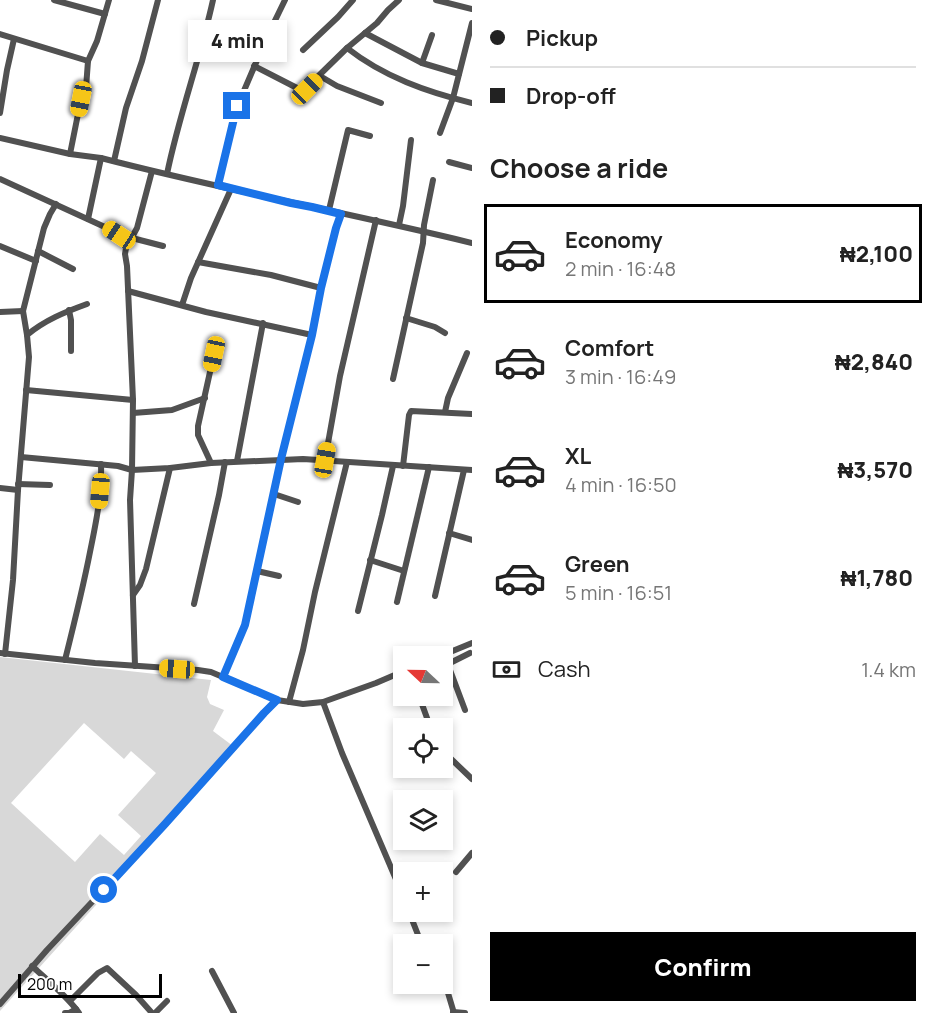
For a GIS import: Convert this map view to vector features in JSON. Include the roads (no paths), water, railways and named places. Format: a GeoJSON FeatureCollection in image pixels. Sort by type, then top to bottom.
{"type":"FeatureCollection","features":[{"type":"Feature","properties":{"kind":"street"},"geometry":{"type":"LineString","coordinates":[[54,0],[105,14]]}},
{"type":"Feature","properties":{"kind":"street"},"geometry":{"type":"LineString","coordinates":[[70,154],[81,99],[86,88],[88,61],[97,41],[109,0]]}},
{"type":"Feature","properties":{"kind":"street"},"geometry":{"type":"LineString","coordinates":[[114,161],[126,108],[142,62],[158,0]]}},
{"type":"Feature","properties":{"kind":"street"},"geometry":{"type":"LineString","coordinates":[[167,174],[213,0]]}},
{"type":"Feature","properties":{"kind":"street"},"geometry":{"type":"LineString","coordinates":[[218,185],[237,106],[285,0]]}},
{"type":"Feature","properties":{"kind":"street"},"geometry":{"type":"LineString","coordinates":[[303,50],[353,0]]}},
{"type":"Feature","properties":{"kind":"street"},"geometry":{"type":"LineString","coordinates":[[254,66],[302,91],[307,89],[399,0]]}},
{"type":"Feature","properties":{"kind":"street"},"geometry":{"type":"LineString","coordinates":[[436,0],[472,9]]}},
{"type":"Feature","properties":{"kind":"street"},"geometry":{"type":"LineString","coordinates":[[440,133],[453,98],[472,23]]}},
{"type":"Feature","properties":{"kind":"street"},"geometry":{"type":"LineString","coordinates":[[365,33],[422,63],[459,74]]}},
{"type":"Feature","properties":{"kind":"street"},"geometry":{"type":"LineString","coordinates":[[0,34],[88,61]]}},
{"type":"Feature","properties":{"kind":"street"},"geometry":{"type":"LineString","coordinates":[[422,63],[432,35]]}},
{"type":"Feature","properties":{"kind":"street"},"geometry":{"type":"LineString","coordinates":[[0,114],[14,39]]}},
{"type":"Feature","properties":{"kind":"street"},"geometry":{"type":"LineString","coordinates":[[347,48],[395,78],[472,103]]}},
{"type":"Feature","properties":{"kind":"street"},"geometry":{"type":"LineString","coordinates":[[320,76],[338,86],[381,103]]}},
{"type":"Feature","properties":{"kind":"street"},"geometry":{"type":"LineString","coordinates":[[328,210],[348,130],[370,136]]}},
{"type":"Feature","properties":{"kind":"street"},"geometry":{"type":"LineString","coordinates":[[0,138],[70,154],[101,158],[291,203],[472,242]]}},
{"type":"Feature","properties":{"kind":"street"},"geometry":{"type":"LineString","coordinates":[[399,225],[411,140]]}},
{"type":"Feature","properties":{"kind":"street"},"geometry":{"type":"LineString","coordinates":[[88,219],[101,158]]}},
{"type":"Feature","properties":{"kind":"street"},"geometry":{"type":"LineString","coordinates":[[449,162],[472,168]]}},
{"type":"Feature","properties":{"kind":"street"},"geometry":{"type":"LineString","coordinates":[[135,666],[130,500],[133,400],[125,254],[137,228],[152,171]]}},
{"type":"Feature","properties":{"kind":"street"},"geometry":{"type":"LineString","coordinates":[[0,179],[131,240],[163,246]]}},
{"type":"Feature","properties":{"kind":"street"},"geometry":{"type":"LineString","coordinates":[[393,379],[423,243],[424,225],[434,180]]}},
{"type":"Feature","properties":{"kind":"street"},"geometry":{"type":"LineString","coordinates":[[182,305],[191,278],[231,189]]}},
{"type":"Feature","properties":{"kind":"street"},"geometry":{"type":"LineString","coordinates":[[56,204],[50,214],[38,251],[23,311],[29,357],[13,580],[2,654],[211,672],[277,700],[303,704],[323,702],[393,676]]}},
{"type":"Feature","properties":{"kind":"street"},"geometry":{"type":"LineString","coordinates":[[223,677],[245,625],[281,459],[334,234],[341,214]]}},
{"type":"Feature","properties":{"kind":"street"},"geometry":{"type":"LineString","coordinates":[[325,460],[340,376],[376,220]]}},
{"type":"Feature","properties":{"kind":"street"},"geometry":{"type":"LineString","coordinates":[[0,246],[36,261]]}},
{"type":"Feature","properties":{"kind":"street"},"geometry":{"type":"LineString","coordinates":[[38,251],[74,269]]}},
{"type":"Feature","properties":{"kind":"street"},"geometry":{"type":"LineString","coordinates":[[198,262],[265,274],[321,288]]}},
{"type":"Feature","properties":{"kind":"street"},"geometry":{"type":"LineString","coordinates":[[128,291],[312,335]]}},
{"type":"Feature","properties":{"kind":"street"},"geometry":{"type":"LineString","coordinates":[[27,335],[50,319],[87,304]]}},
{"type":"Feature","properties":{"kind":"street"},"geometry":{"type":"LineString","coordinates":[[69,310],[71,351]]}},
{"type":"Feature","properties":{"kind":"street"},"geometry":{"type":"LineString","coordinates":[[0,312],[23,311]]}},
{"type":"Feature","properties":{"kind":"street"},"geometry":{"type":"LineString","coordinates":[[406,318],[435,327],[445,333]]}},
{"type":"Feature","properties":{"kind":"street"},"geometry":{"type":"LineString","coordinates":[[237,461],[263,323]]}},
{"type":"Feature","properties":{"kind":"street"},"geometry":{"type":"LineString","coordinates":[[445,412],[448,398],[467,352]]}},
{"type":"Feature","properties":{"kind":"street"},"geometry":{"type":"LineString","coordinates":[[211,463],[198,435],[198,426],[214,354]]}},
{"type":"Feature","properties":{"kind":"street"},"geometry":{"type":"LineString","coordinates":[[26,390],[133,400]]}},
{"type":"Feature","properties":{"kind":"street"},"geometry":{"type":"LineString","coordinates":[[133,413],[172,410],[205,398]]}},
{"type":"Feature","properties":{"kind":"street"},"geometry":{"type":"LineString","coordinates":[[403,466],[411,411],[472,414]]}},
{"type":"Feature","properties":{"kind":"street"},"geometry":{"type":"LineString","coordinates":[[21,457],[101,464],[132,470],[281,459],[472,470]]}},
{"type":"Feature","properties":{"kind":"street"},"geometry":{"type":"LineString","coordinates":[[194,604],[225,462]]}},
{"type":"Feature","properties":{"kind":"street"},"geometry":{"type":"LineString","coordinates":[[289,702],[347,462]]}},
{"type":"Feature","properties":{"kind":"street"},"geometry":{"type":"LineString","coordinates":[[65,660],[98,514],[101,464]]}},
{"type":"Feature","properties":{"kind":"street"},"geometry":{"type":"LineString","coordinates":[[358,611],[393,466]]}},
{"type":"Feature","properties":{"kind":"street"},"geometry":{"type":"LineString","coordinates":[[397,602],[429,466]]}},
{"type":"Feature","properties":{"kind":"street"},"geometry":{"type":"LineString","coordinates":[[133,596],[146,569],[170,468]]}},
{"type":"Feature","properties":{"kind":"street"},"geometry":{"type":"LineString","coordinates":[[435,596],[464,470]]}},
{"type":"Feature","properties":{"kind":"street"},"geometry":{"type":"LineString","coordinates":[[0,488],[50,485]]}},
{"type":"Feature","properties":{"kind":"street"},"geometry":{"type":"LineString","coordinates":[[274,494],[298,502]]}},
{"type":"Feature","properties":{"kind":"street"},"geometry":{"type":"LineString","coordinates":[[449,533],[472,540]]}},
{"type":"Feature","properties":{"kind":"street"},"geometry":{"type":"LineString","coordinates":[[370,560],[404,571]]}},
{"type":"Feature","properties":{"kind":"street"},"geometry":{"type":"LineString","coordinates":[[257,571],[279,576]]}},
{"type":"Feature","properties":{"kind":"street"},"geometry":{"type":"LineString","coordinates":[[453,651],[472,643]]}},
{"type":"Feature","properties":{"kind":"street"},"geometry":{"type":"LineString","coordinates":[[453,662],[471,656],[464,646]]}},
{"type":"Feature","properties":{"kind":"street"},"geometry":{"type":"LineString","coordinates":[[453,678],[465,710]]}},
{"type":"Feature","properties":{"kind":"street"},"geometry":{"type":"LineString","coordinates":[[0,1004],[32,966],[277,700]]}},
{"type":"Feature","properties":{"kind":"street"},"geometry":{"type":"LineString","coordinates":[[323,702],[342,753],[393,872]]}},
{"type":"Feature","properties":{"kind":"street"},"geometry":{"type":"LineString","coordinates":[[453,761],[472,779]]}},
{"type":"Feature","properties":{"kind":"street"},"geometry":{"type":"LineString","coordinates":[[456,872],[472,853]]}},
{"type":"Feature","properties":{"kind":"street"},"geometry":{"type":"LineString","coordinates":[[32,966],[78,1011]]}},
{"type":"Feature","properties":{"kind":"street"},"geometry":{"type":"LineString","coordinates":[[70,1001],[98,973],[107,968],[153,1013],[167,1001]]}},
{"type":"Feature","properties":{"kind":"street"},"geometry":{"type":"LineString","coordinates":[[212,971],[234,1013]]}},
{"type":"Feature","properties":{"kind":"street"},"geometry":{"type":"LineString","coordinates":[[448,994],[454,1012],[465,1013]]}},
{"type":"Feature","properties":{"kind":"street"},"geometry":{"type":"LineString","coordinates":[[65,1013],[78,1011]]}}]}
